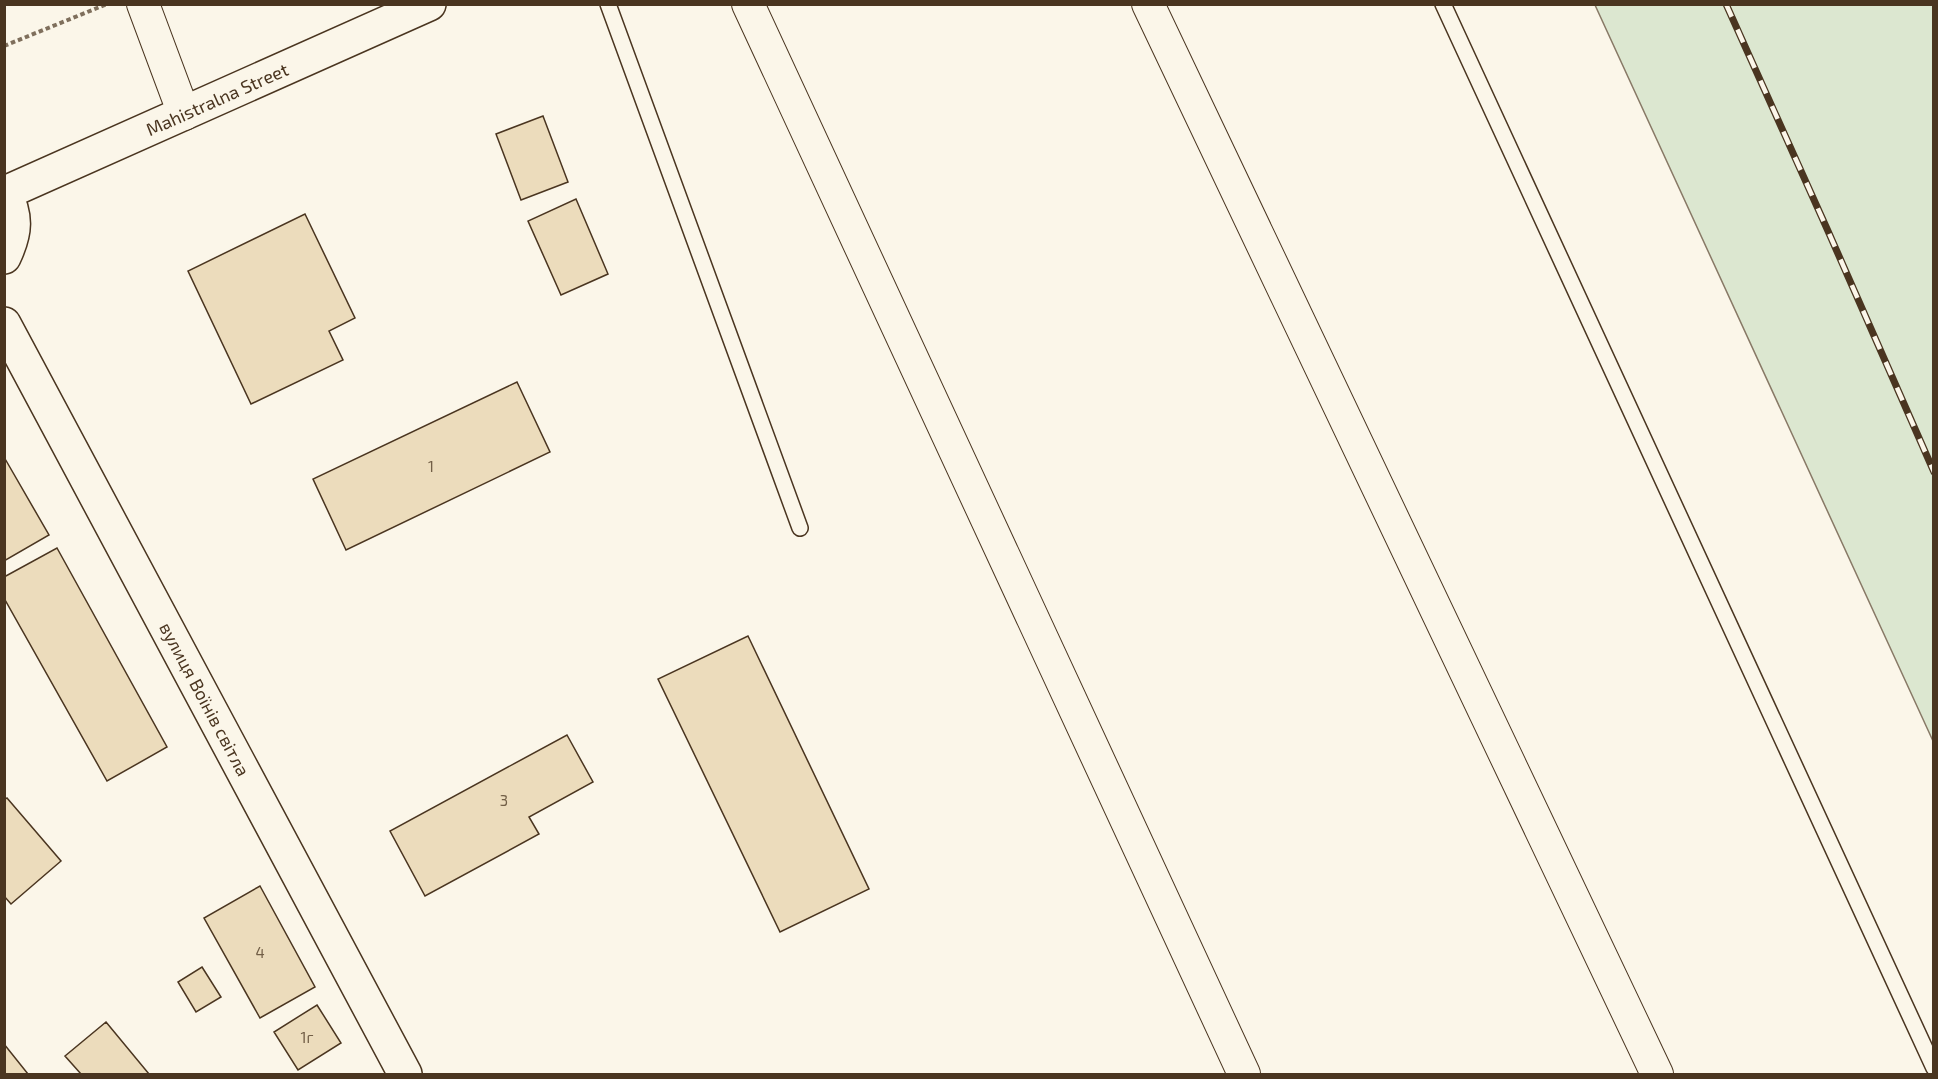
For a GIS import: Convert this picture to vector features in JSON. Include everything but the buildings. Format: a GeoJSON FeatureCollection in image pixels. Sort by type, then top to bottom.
{"type":"FeatureCollection","features":[{"type":"Feature","properties":{"kind":"street"},"geometry":{"type":"LineString","coordinates":[[144,4],[184,114]]}},
{"type":"Feature","properties":{"kind":"street","name":"Mahistralna Street"},"geometry":{"type":"LineString","coordinates":[[5,192],[429,4]]}},
{"type":"Feature","properties":{"kind":"street"},"geometry":{"type":"LineString","coordinates":[[748,4],[1244,1074]]}},
{"type":"Feature","properties":{"kind":"street"},"geometry":{"type":"LineString","coordinates":[[1148,4],[1657,1074]]}},
{"type":"Feature","properties":{"kind":"street"},"geometry":{"type":"LineString","coordinates":[[4,257],[13,239],[13,211],[5,192]]}},
{"type":"Feature","properties":{"kind":"street","name":"вулиця Воїнів світла"},"geometry":{"type":"LineString","coordinates":[[4,324],[405,1074]]}},
{"type":"Feature","properties":{"kind":"lane"},"geometry":{"type":"LineString","coordinates":[[608,4],[800,528]]}},
{"type":"Feature","properties":{"kind":"lane"},"geometry":{"type":"LineString","coordinates":[[1443,4],[1934,1068]]}},
{"type":"Feature","properties":{"kind":"path"},"geometry":{"type":"LineString","coordinates":[[4,46],[107,4]]}},
{"type":"Feature","properties":{"kind":"green space"},"geometry":{"type":"Polygon","coordinates":[[[1595,5],[1933,5],[1933,741],[1595,5]]]}},
{"type":"Feature","properties":{"kind":"railway"},"geometry":{"type":"LineString","coordinates":[[1726,4],[1934,472]]}}]}
